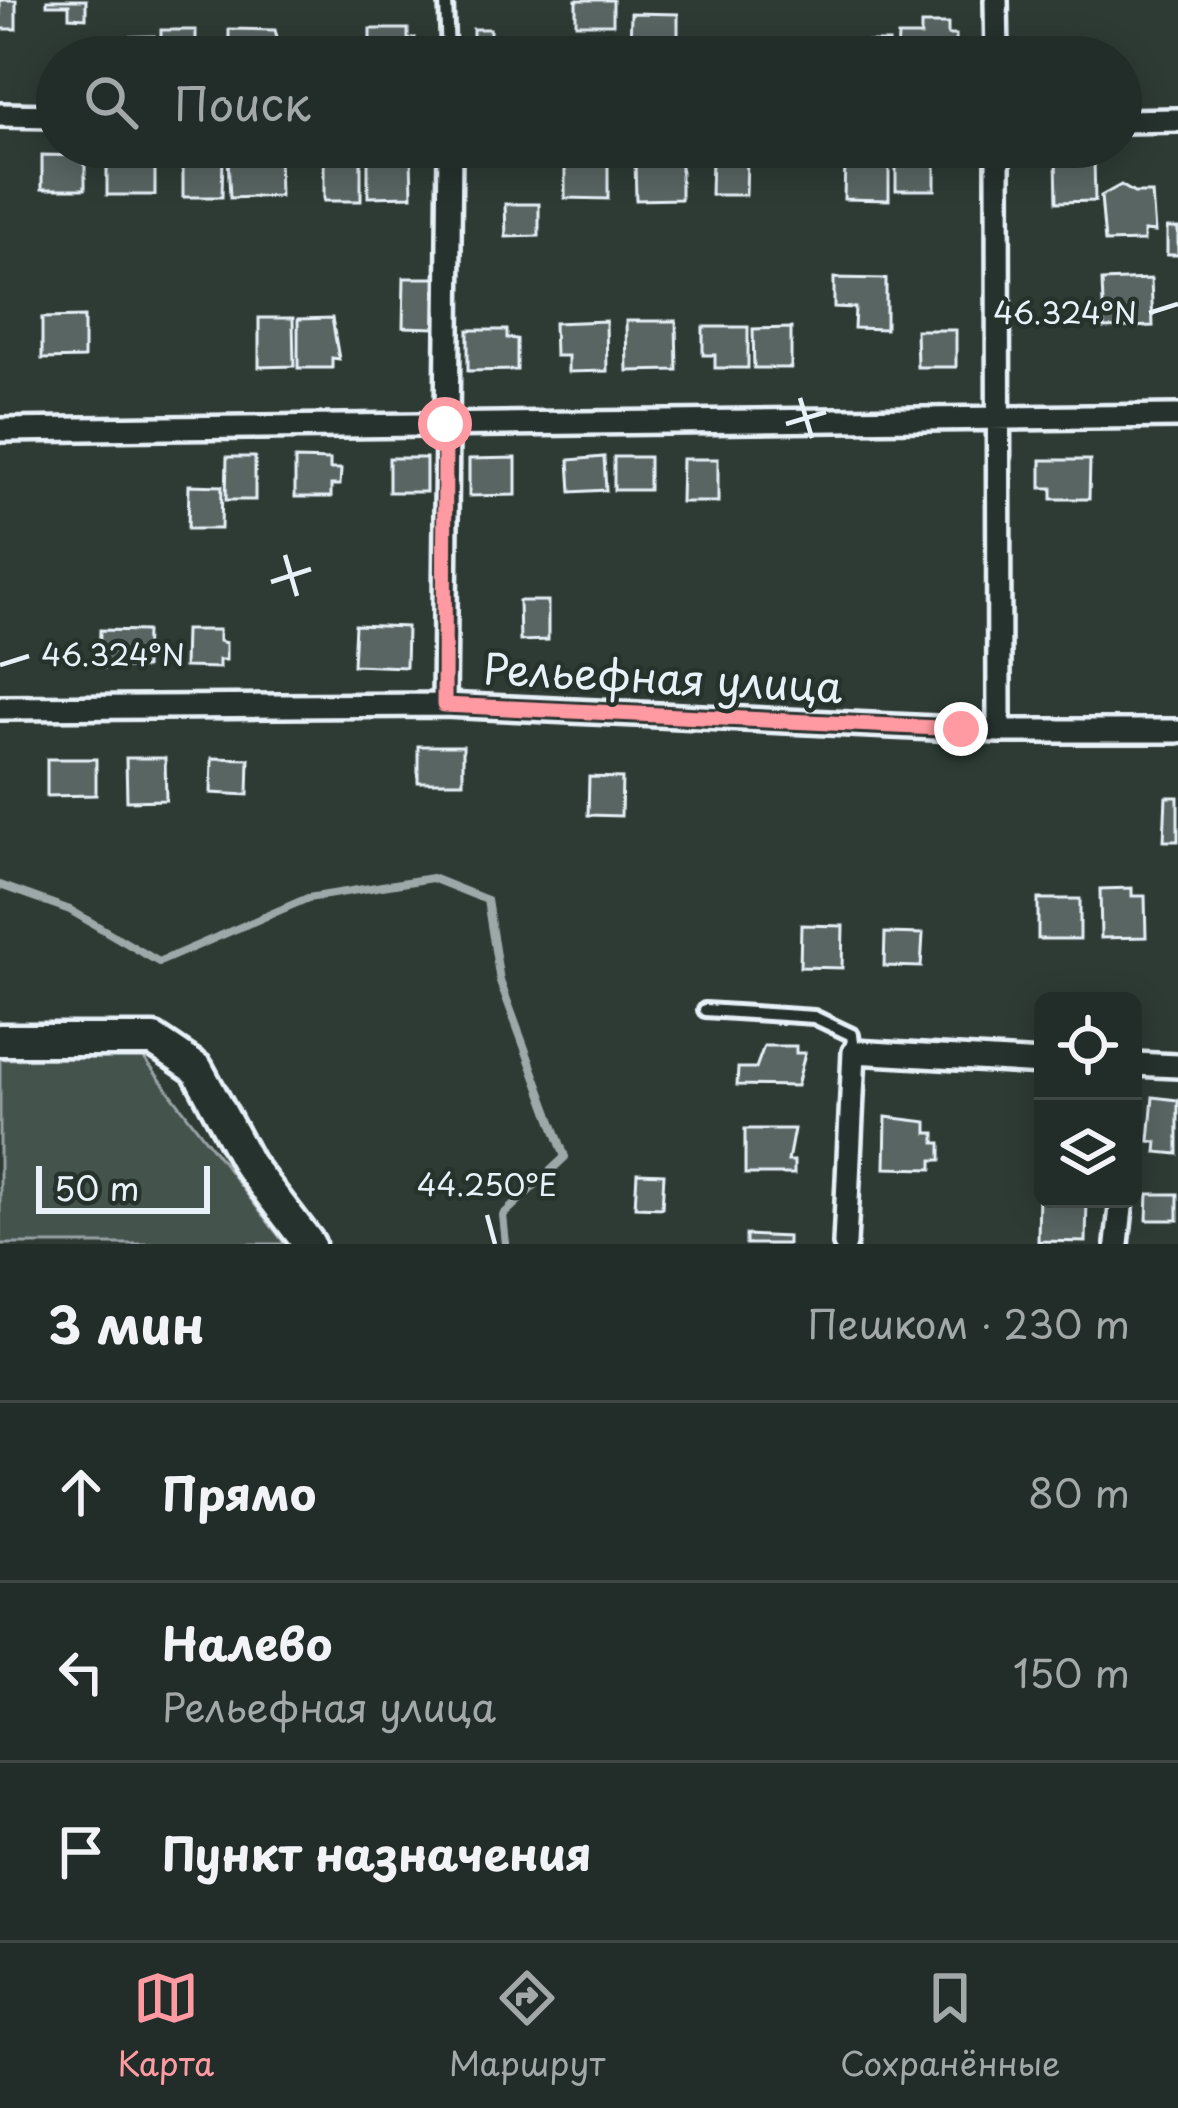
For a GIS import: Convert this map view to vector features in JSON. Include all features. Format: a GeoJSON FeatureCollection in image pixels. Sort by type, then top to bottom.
{"type":"FeatureCollection","features":[{"type":"Feature","properties":{"kind":"main road"},"geometry":{"type":"LineString","coordinates":[[0,1040],[154,1040],[197,1069],[248,1164],[309,1244]]}},
{"type":"Feature","properties":{"kind":"street"},"geometry":{"type":"LineString","coordinates":[[997,0],[997,36]]}},
{"type":"Feature","properties":{"kind":"street"},"geometry":{"type":"LineString","coordinates":[[0,115],[36,116]]}},
{"type":"Feature","properties":{"kind":"street"},"geometry":{"type":"LineString","coordinates":[[1142,121],[1178,120]]}},
{"type":"Feature","properties":{"kind":"street"},"geometry":{"type":"LineString","coordinates":[[444,705],[450,168]]}},
{"type":"Feature","properties":{"kind":"street"},"geometry":{"type":"LineString","coordinates":[[998,168],[999,731]]}},
{"type":"Feature","properties":{"kind":"street"},"geometry":{"type":"LineString","coordinates":[[0,430],[1178,416]]}},
{"type":"Feature","properties":{"kind":"street","name":"Рельефная улица"},"geometry":{"type":"LineString","coordinates":[[0,708],[444,705],[999,731],[1178,730]]}},
{"type":"Feature","properties":{"kind":"street"},"geometry":{"type":"LineString","coordinates":[[845,1244],[854,1052],[1034,1062]]}},
{"type":"Feature","properties":{"kind":"street"},"geometry":{"type":"LineString","coordinates":[[1142,1069],[1178,1066]]}},
{"type":"Feature","properties":{"kind":"street"},"geometry":{"type":"LineString","coordinates":[[1118,1244],[1121,1208]]}},
{"type":"Feature","properties":{"kind":"lane"},"geometry":{"type":"LineString","coordinates":[[446,0],[447,36]]}},
{"type":"Feature","properties":{"kind":"lane"},"geometry":{"type":"LineString","coordinates":[[705,1010],[814,1017],[852,1035],[854,1052]]}},
{"type":"Feature","properties":{"kind":"shaded area"},"geometry":{"type":"Polygon","coordinates":[[[143,1057],[285,1244],[0,1244],[0,1059],[143,1057]]]}},
{"type":"Feature","properties":{"kind":"building"},"geometry":{"type":"Polygon","coordinates":[[[0,0],[16,0],[16,29],[0,29],[0,0]]]}},
{"type":"Feature","properties":{"kind":"building"},"geometry":{"type":"Polygon","coordinates":[[[47,0],[86,0],[86,18],[69,17],[69,5],[47,5],[47,0]]]}},
{"type":"Feature","properties":{"kind":"building"},"geometry":{"type":"Polygon","coordinates":[[[576,0],[613,0],[613,24],[576,24],[576,0]]]}},
{"type":"Feature","properties":{"kind":"building"},"geometry":{"type":"Polygon","coordinates":[[[631,13],[678,14],[678,36],[630,36],[631,13]]]}},
{"type":"Feature","properties":{"kind":"building"},"geometry":{"type":"Polygon","coordinates":[[[921,24],[948,24],[948,35],[956,35],[956,36],[921,36],[921,24]]]}},
{"type":"Feature","properties":{"kind":"building"},"geometry":{"type":"Polygon","coordinates":[[[229,29],[275,30],[277,36],[229,36],[229,29]]]}},
{"type":"Feature","properties":{"kind":"building"},"geometry":{"type":"Polygon","coordinates":[[[370,29],[408,29],[408,36],[370,36],[370,29]]]}},
{"type":"Feature","properties":{"kind":"building"},"geometry":{"type":"Polygon","coordinates":[[[473,29],[490,29],[490,36],[473,36],[473,29]]]}},
{"type":"Feature","properties":{"kind":"building"},"geometry":{"type":"Polygon","coordinates":[[[161,30],[196,30],[196,36],[161,36],[161,30]]]}},
{"type":"Feature","properties":{"kind":"building"},"geometry":{"type":"Polygon","coordinates":[[[42,168],[85,168],[85,189],[42,189],[42,168]]]}},
{"type":"Feature","properties":{"kind":"building"},"geometry":{"type":"Polygon","coordinates":[[[107,168],[155,168],[155,195],[107,195],[107,168]]]}},
{"type":"Feature","properties":{"kind":"building"},"geometry":{"type":"Polygon","coordinates":[[[183,168],[223,168],[222,197],[183,197],[183,168]]]}},
{"type":"Feature","properties":{"kind":"building"},"geometry":{"type":"Polygon","coordinates":[[[228,168],[279,168],[280,196],[230,198],[228,168]]]}},
{"type":"Feature","properties":{"kind":"building"},"geometry":{"type":"Polygon","coordinates":[[[324,168],[361,168],[361,201],[324,201],[324,168]]]}},
{"type":"Feature","properties":{"kind":"building"},"geometry":{"type":"Polygon","coordinates":[[[368,168],[411,168],[412,196],[368,197],[368,168]]]}},
{"type":"Feature","properties":{"kind":"building"},"geometry":{"type":"Polygon","coordinates":[[[565,168],[608,168],[608,199],[565,198],[565,168]]]}},
{"type":"Feature","properties":{"kind":"building"},"geometry":{"type":"Polygon","coordinates":[[[635,168],[681,168],[681,199],[636,200],[635,168]]]}},
{"type":"Feature","properties":{"kind":"building"},"geometry":{"type":"Polygon","coordinates":[[[712,168],[747,168],[746,195],[711,195],[712,168]]]}},
{"type":"Feature","properties":{"kind":"building"},"geometry":{"type":"Polygon","coordinates":[[[845,168],[889,168],[889,200],[844,199],[845,168]]]}},
{"type":"Feature","properties":{"kind":"building"},"geometry":{"type":"Polygon","coordinates":[[[896,168],[935,168],[935,190],[896,190],[896,168]]]}},
{"type":"Feature","properties":{"kind":"building"},"geometry":{"type":"Polygon","coordinates":[[[1056,168],[1094,168],[1095,201],[1057,202],[1056,168]]]}},
{"type":"Feature","properties":{"kind":"building"},"geometry":{"type":"Polygon","coordinates":[[[1121,185],[1134,193],[1152,193],[1155,232],[1144,231],[1144,241],[1105,242],[1101,196],[1121,185]]]}},
{"type":"Feature","properties":{"kind":"building"},"geometry":{"type":"Polygon","coordinates":[[[505,204],[539,204],[539,236],[506,237],[505,204]]]}},
{"type":"Feature","properties":{"kind":"building"},"geometry":{"type":"Polygon","coordinates":[[[1167,228],[1178,228],[1178,255],[1167,255],[1167,228]]]}},
{"type":"Feature","properties":{"kind":"building"},"geometry":{"type":"Polygon","coordinates":[[[404,278],[437,278],[436,328],[403,327],[404,278]]]}},
{"type":"Feature","properties":{"kind":"building"},"geometry":{"type":"Polygon","coordinates":[[[834,278],[886,279],[886,329],[854,328],[855,308],[834,307],[834,278]]]}},
{"type":"Feature","properties":{"kind":"building"},"geometry":{"type":"Polygon","coordinates":[[[1151,279],[1153,326],[1104,328],[1102,281],[1151,279]]]}},
{"type":"Feature","properties":{"kind":"building"},"geometry":{"type":"Polygon","coordinates":[[[84,317],[84,358],[42,359],[42,318],[84,317]]]}},
{"type":"Feature","properties":{"kind":"building"},"geometry":{"type":"Polygon","coordinates":[[[259,318],[293,318],[294,366],[259,367],[259,318]]]}},
{"type":"Feature","properties":{"kind":"building"},"geometry":{"type":"Polygon","coordinates":[[[332,318],[339,359],[332,358],[332,368],[298,368],[298,319],[332,318]]]}},
{"type":"Feature","properties":{"kind":"building"},"geometry":{"type":"Polygon","coordinates":[[[606,321],[607,371],[568,372],[568,356],[555,356],[554,323],[606,321]]]}},
{"type":"Feature","properties":{"kind":"building"},"geometry":{"type":"Polygon","coordinates":[[[626,321],[676,321],[677,370],[627,371],[626,321]]]}},
{"type":"Feature","properties":{"kind":"building"},"geometry":{"type":"Polygon","coordinates":[[[703,327],[748,327],[748,368],[715,368],[715,355],[703,355],[703,327]]]}},
{"type":"Feature","properties":{"kind":"building"},"geometry":{"type":"Polygon","coordinates":[[[791,328],[791,368],[754,368],[753,329],[791,328]]]}},
{"type":"Feature","properties":{"kind":"building"},"geometry":{"type":"Polygon","coordinates":[[[468,330],[507,330],[507,338],[517,339],[517,370],[468,371],[468,330]]]}},
{"type":"Feature","properties":{"kind":"building"},"geometry":{"type":"Polygon","coordinates":[[[916,330],[956,330],[956,367],[917,367],[916,330]]]}},
{"type":"Feature","properties":{"kind":"building"},"geometry":{"type":"Polygon","coordinates":[[[227,457],[255,457],[255,500],[226,500],[227,457]]]}},
{"type":"Feature","properties":{"kind":"building"},"geometry":{"type":"Polygon","coordinates":[[[604,457],[606,490],[571,492],[569,460],[604,457]]]}},
{"type":"Feature","properties":{"kind":"building"},"geometry":{"type":"Polygon","coordinates":[[[614,457],[649,457],[649,490],[614,490],[614,457]]]}},
{"type":"Feature","properties":{"kind":"building"},"geometry":{"type":"Polygon","coordinates":[[[389,458],[426,458],[426,492],[389,492],[389,458]]]}},
{"type":"Feature","properties":{"kind":"building"},"geometry":{"type":"Polygon","coordinates":[[[516,458],[516,495],[469,496],[469,459],[516,458]]]}},
{"type":"Feature","properties":{"kind":"building"},"geometry":{"type":"Polygon","coordinates":[[[295,459],[330,460],[330,469],[341,469],[340,485],[331,485],[331,497],[295,497],[295,459]]]}},
{"type":"Feature","properties":{"kind":"building"},"geometry":{"type":"Polygon","coordinates":[[[682,459],[718,459],[718,502],[681,502],[682,459]]]}},
{"type":"Feature","properties":{"kind":"building"},"geometry":{"type":"Polygon","coordinates":[[[1041,460],[1090,460],[1089,499],[1052,499],[1052,488],[1041,488],[1041,460]]]}},
{"type":"Feature","properties":{"kind":"building"},"geometry":{"type":"Polygon","coordinates":[[[189,485],[222,486],[221,529],[188,529],[189,485]]]}},
{"type":"Feature","properties":{"kind":"building"},"geometry":{"type":"Polygon","coordinates":[[[519,601],[548,601],[548,640],[520,641],[519,601]]]}},
{"type":"Feature","properties":{"kind":"building"},"geometry":{"type":"Polygon","coordinates":[[[355,625],[407,627],[406,667],[353,665],[355,625]]]}},
{"type":"Feature","properties":{"kind":"building"},"geometry":{"type":"Polygon","coordinates":[[[100,630],[146,631],[145,668],[99,668],[100,630]]]}},
{"type":"Feature","properties":{"kind":"building"},"geometry":{"type":"Polygon","coordinates":[[[185,630],[219,630],[219,641],[226,643],[226,660],[219,660],[219,668],[184,667],[185,630]]]}},
{"type":"Feature","properties":{"kind":"building"},"geometry":{"type":"Polygon","coordinates":[[[418,746],[463,746],[463,782],[418,782],[418,746]]]}},
{"type":"Feature","properties":{"kind":"building"},"geometry":{"type":"Polygon","coordinates":[[[126,758],[165,758],[166,800],[127,801],[126,758]]]}},
{"type":"Feature","properties":{"kind":"building"},"geometry":{"type":"Polygon","coordinates":[[[212,758],[249,759],[248,795],[211,793],[212,758]]]}},
{"type":"Feature","properties":{"kind":"building"},"geometry":{"type":"Polygon","coordinates":[[[47,759],[96,759],[96,795],[47,796],[47,759]]]}},
{"type":"Feature","properties":{"kind":"building"},"geometry":{"type":"Polygon","coordinates":[[[589,777],[622,778],[621,816],[588,815],[589,777]]]}},
{"type":"Feature","properties":{"kind":"building"},"geometry":{"type":"Polygon","coordinates":[[[1166,797],[1178,797],[1178,841],[1164,841],[1166,797]]]}},
{"type":"Feature","properties":{"kind":"building"},"geometry":{"type":"Polygon","coordinates":[[[1132,888],[1132,896],[1145,896],[1146,937],[1101,938],[1100,889],[1132,888]]]}},
{"type":"Feature","properties":{"kind":"building"},"geometry":{"type":"Polygon","coordinates":[[[1038,899],[1080,899],[1080,939],[1038,939],[1038,899]]]}},
{"type":"Feature","properties":{"kind":"building"},"geometry":{"type":"Polygon","coordinates":[[[801,925],[843,926],[842,968],[800,967],[801,925]]]}},
{"type":"Feature","properties":{"kind":"building"},"geometry":{"type":"Polygon","coordinates":[[[885,933],[923,934],[921,967],[884,966],[885,933]]]}},
{"type":"Feature","properties":{"kind":"building"},"geometry":{"type":"Polygon","coordinates":[[[764,1046],[796,1046],[796,1053],[805,1053],[797,1086],[737,1085],[738,1068],[756,1068],[764,1046]]]}},
{"type":"Feature","properties":{"kind":"building"},"geometry":{"type":"Polygon","coordinates":[[[1153,1097],[1178,1100],[1178,1154],[1156,1152],[1157,1142],[1149,1141],[1153,1097]]]}},
{"type":"Feature","properties":{"kind":"building"},"geometry":{"type":"Polygon","coordinates":[[[886,1117],[927,1122],[927,1133],[935,1133],[935,1143],[941,1143],[941,1160],[932,1160],[932,1169],[885,1168],[886,1117]]]}},
{"type":"Feature","properties":{"kind":"building"},"geometry":{"type":"Polygon","coordinates":[[[745,1129],[794,1129],[788,1161],[794,1161],[794,1174],[745,1174],[745,1129]]]}},
{"type":"Feature","properties":{"kind":"building"},"geometry":{"type":"Polygon","coordinates":[[[637,1173],[664,1174],[662,1208],[635,1207],[637,1173]]]}},
{"type":"Feature","properties":{"kind":"building"},"geometry":{"type":"Polygon","coordinates":[[[1148,1194],[1178,1194],[1178,1220],[1147,1220],[1148,1194]]]}},
{"type":"Feature","properties":{"kind":"building"},"geometry":{"type":"Polygon","coordinates":[[[1039,1208],[1087,1208],[1086,1242],[1038,1241],[1039,1208]]]}},
{"type":"Feature","properties":{"kind":"building"},"geometry":{"type":"Polygon","coordinates":[[[746,1235],[788,1237],[788,1244],[746,1244],[746,1235]]]}},
{"type":"Feature","properties":{"kind":"waterway"},"geometry":{"type":"LineString","coordinates":[[0,885],[70,910],[159,962],[308,898],[432,878],[487,900],[500,981],[565,1157],[503,1215],[506,1244]]}},
{"type":"Feature","properties":{"kind":"route"},"geometry":{"type":"LineString","coordinates":[[445,424],[444,705],[961,729]]}}]}
